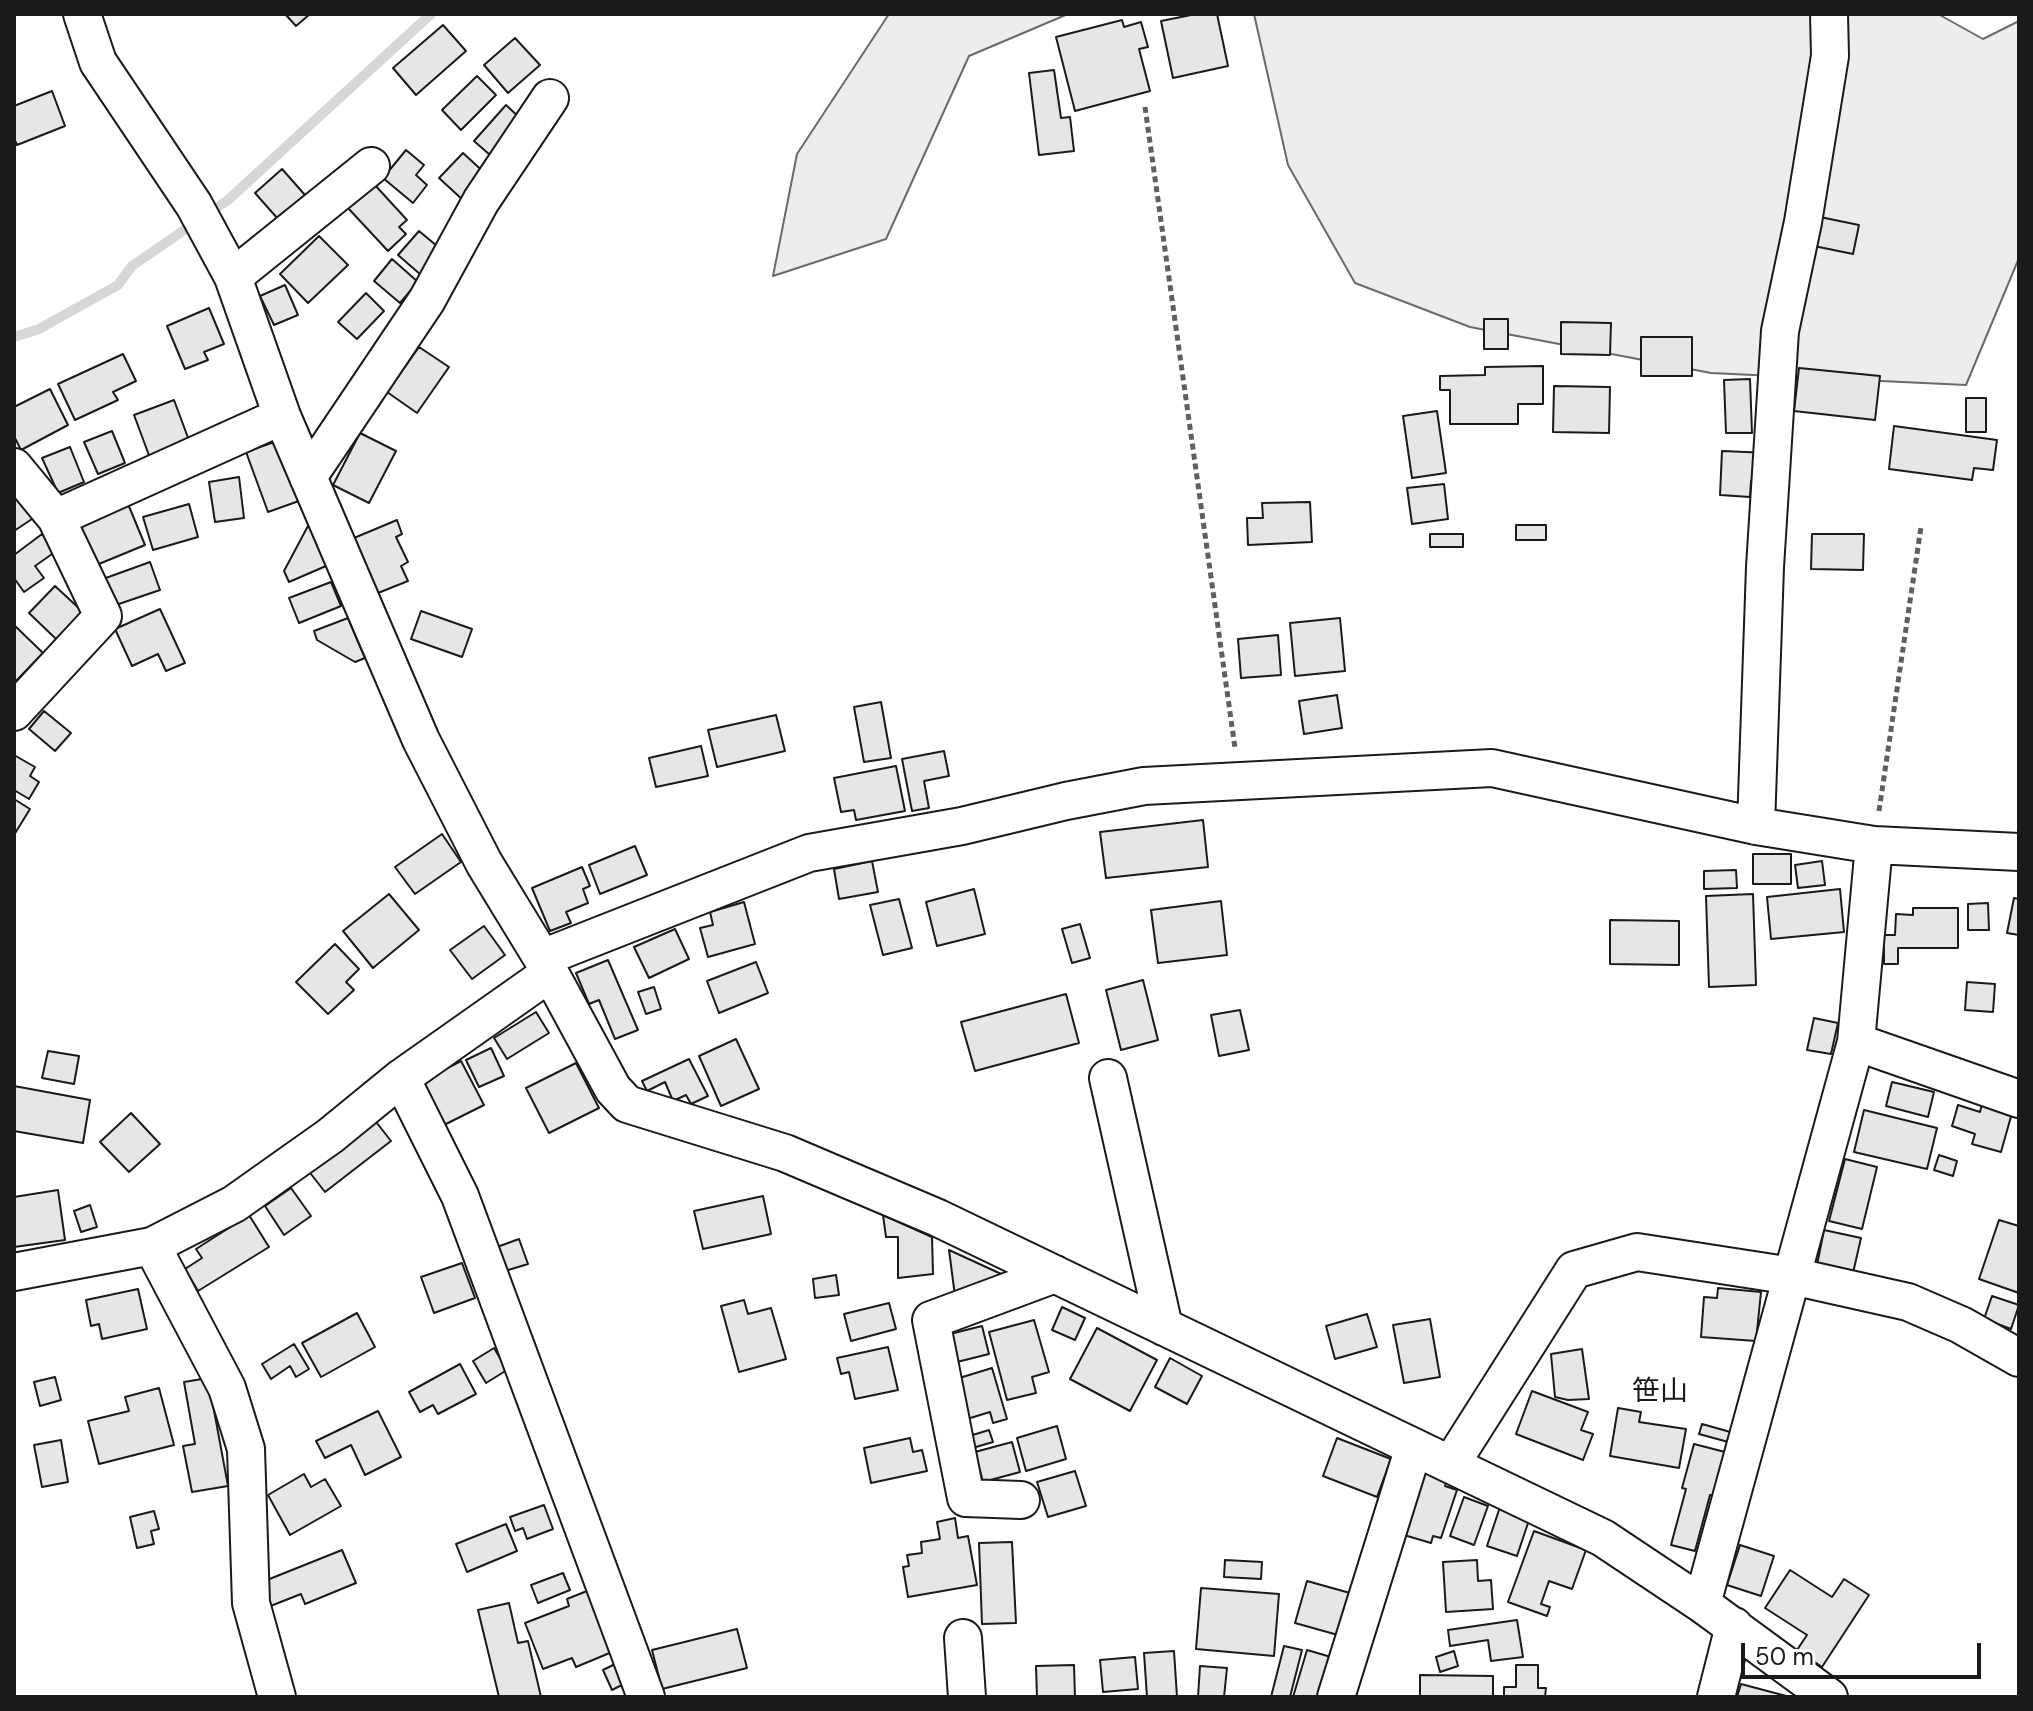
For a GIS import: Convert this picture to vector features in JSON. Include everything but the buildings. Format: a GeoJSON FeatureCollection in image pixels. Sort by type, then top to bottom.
{"type":"FeatureCollection","features":[{"type":"Feature","properties":{"kind":"street"},"geometry":{"type":"LineString","coordinates":[[82,14],[98,62],[194,205],[233,277],[282,416],[421,740],[484,863],[546,966],[613,1089],[627,1104],[785,1153],[938,1218],[1603,1538],[1734,1626],[1829,1697]]}},
{"type":"Feature","properties":{"kind":"street"},"geometry":{"type":"LineString","coordinates":[[1756,826],[1765,567],[1780,331],[1803,222],[1830,56],[1829,14]]}},
{"type":"Feature","properties":{"kind":"street"},"geometry":{"type":"LineString","coordinates":[[308,477],[427,300],[481,201],[550,98]]}},
{"type":"Feature","properties":{"kind":"street"},"geometry":{"type":"LineString","coordinates":[[233,277],[371,166]]}},
{"type":"Feature","properties":{"kind":"street"},"geometry":{"type":"LineString","coordinates":[[56,518],[282,416]]}},
{"type":"Feature","properties":{"kind":"street"},"geometry":{"type":"LineString","coordinates":[[14,467],[56,518],[103,616],[14,712]]}},
{"type":"Feature","properties":{"kind":"street"},"geometry":{"type":"LineString","coordinates":[[14,1272],[152,1246],[234,1204],[330,1136],[546,966],[809,853],[962,826],[1144,786],[1492,768],[1756,826],[1874,845],[2019,852]]}},
{"type":"Feature","properties":{"kind":"street"},"geometry":{"type":"LineString","coordinates":[[1702,1604],[1856,1042],[1874,845]]}},
{"type":"Feature","properties":{"kind":"street"},"geometry":{"type":"LineString","coordinates":[[1856,1042],[2019,1099]]}},
{"type":"Feature","properties":{"kind":"street"},"geometry":{"type":"LineString","coordinates":[[401,1078],[460,1196],[646,1697]]}},
{"type":"Feature","properties":{"kind":"street"},"geometry":{"type":"LineString","coordinates":[[1108,1078],[1164,1327]]}},
{"type":"Feature","properties":{"kind":"street"},"geometry":{"type":"LineString","coordinates":[[152,1246],[227,1388],[246,1449],[251,1603],[277,1697]]}},
{"type":"Feature","properties":{"kind":"street"},"geometry":{"type":"LineString","coordinates":[[1451,1464],[1574,1270],[1637,1252],[1792,1276],[1908,1302],[1961,1325],[2019,1358]]}},
{"type":"Feature","properties":{"kind":"street"},"geometry":{"type":"LineString","coordinates":[[1021,1500],[966,1498],[931,1320],[1055,1274]]}},
{"type":"Feature","properties":{"kind":"street"},"geometry":{"type":"LineString","coordinates":[[1336,1697],[1414,1447]]}},
{"type":"Feature","properties":{"kind":"street"},"geometry":{"type":"LineString","coordinates":[[1716,1697],[1734,1626]]}},
{"type":"Feature","properties":{"kind":"street"},"geometry":{"type":"LineString","coordinates":[[963,1638],[967,1697]]}},
{"type":"Feature","properties":{"kind":"path"},"geometry":{"type":"LineString","coordinates":[[1145,107],[1239,780]]}},
{"type":"Feature","properties":{"kind":"path"},"geometry":{"type":"LineString","coordinates":[[1874,845],[1921,527]]}},
{"type":"Feature","properties":{"kind":"shaded area"},"geometry":{"type":"Polygon","coordinates":[[[889,14],[1068,14],[969,56],[886,239],[773,276],[797,154],[889,14]]]}},
{"type":"Feature","properties":{"kind":"shaded area"},"geometry":{"type":"Polygon","coordinates":[[[1254,14],[1938,14],[1983,39],[2019,21],[2019,258],[1966,385],[1711,373],[1470,327],[1355,283],[1288,165],[1254,14]]]}},
{"type":"Feature","properties":{"kind":"waterway"},"geometry":{"type":"LineString","coordinates":[[14,337],[39,329],[118,285],[132,266],[228,200],[431,14]]}},
{"type":"Feature","properties":{"kind":"district","name":"笹山"},"geometry":{"type":"Point","coordinates":[1660,1393]}}]}
